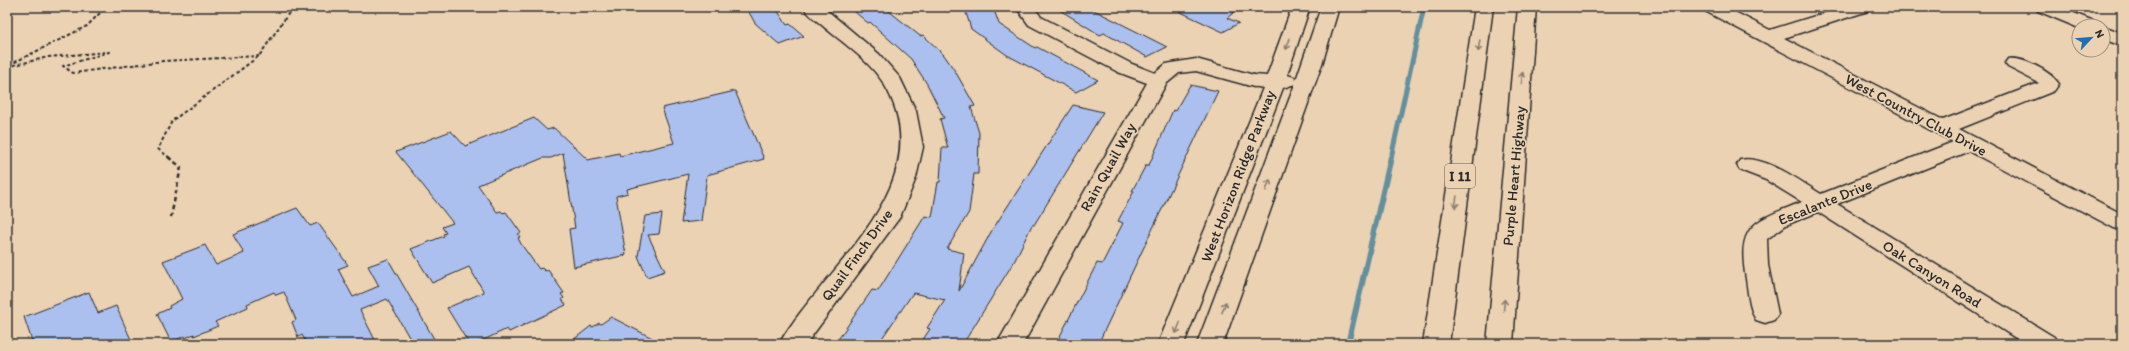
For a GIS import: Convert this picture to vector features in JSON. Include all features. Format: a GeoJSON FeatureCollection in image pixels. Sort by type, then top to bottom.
{"type":"FeatureCollection","features":[{"type":"Feature","properties":{"kind":"main road","name":"Quail Finch Drive"},"geometry":{"type":"LineString","coordinates":[[792,344],[888,218],[905,178],[912,147],[906,111],[893,82],[872,58],[812,7]]}},
{"type":"Feature","properties":{"kind":"main road"},"geometry":{"type":"LineString","coordinates":[[1025,7],[1035,21],[1125,68],[1158,81]]}},
{"type":"Feature","properties":{"kind":"main road","name":"West Horizon Ridge Parkway"},"geometry":{"type":"LineString","coordinates":[[1172,344],[1266,87],[1301,7]]}},
{"type":"Feature","properties":{"kind":"main road","name":"West Horizon Ridge Parkway"},"geometry":{"type":"LineString","coordinates":[[1210,344],[1313,61],[1330,7]]}},
{"type":"Feature","properties":{"kind":"main road","name":"I 11"},"geometry":{"type":"LineString","coordinates":[[1436,344],[1484,7]]}},
{"type":"Feature","properties":{"kind":"main road","name":"Purple Heart Highway"},"geometry":{"type":"LineString","coordinates":[[1500,344],[1527,7]]}},
{"type":"Feature","properties":{"kind":"main road","name":"West Country Club Drive"},"geometry":{"type":"LineString","coordinates":[[1711,7],[2122,222]]}},
{"type":"Feature","properties":{"kind":"main road"},"geometry":{"type":"LineString","coordinates":[[1768,37],[1862,7]]}},
{"type":"Feature","properties":{"kind":"main road"},"geometry":{"type":"LineString","coordinates":[[2044,7],[2071,18]]}},
{"type":"Feature","properties":{"kind":"main road"},"geometry":{"type":"LineString","coordinates":[[2111,35],[2122,40]]}},
{"type":"Feature","properties":{"kind":"main road"},"geometry":{"type":"LineString","coordinates":[[1266,87],[1294,77],[1313,61]]}},
{"type":"Feature","properties":{"kind":"main road"},"geometry":{"type":"LineString","coordinates":[[1942,128],[2047,87],[2049,84],[2046,80],[2015,63]]}},
{"type":"Feature","properties":{"kind":"main road","name":"Rain Quail Way"},"geometry":{"type":"LineString","coordinates":[[1010,344],[1158,81],[1173,68],[1184,65],[1196,65],[1266,87]]}},
{"type":"Feature","properties":{"kind":"main road","name":"Escalante Drive"},"geometry":{"type":"LineString","coordinates":[[1764,314],[1754,252],[1755,240],[1763,229],[1778,220],[1970,143]]}},
{"type":"Feature","properties":{"kind":"main road","name":"Oak Canyon Road"},"geometry":{"type":"LineString","coordinates":[[1748,165],[1774,175],[2045,344]]}},
{"type":"Feature","properties":{"kind":"path"},"geometry":{"type":"LineString","coordinates":[[7,66],[87,26],[106,7]]}},
{"type":"Feature","properties":{"kind":"path"},"geometry":{"type":"LineString","coordinates":[[171,217],[181,167],[158,149],[172,121],[258,56],[294,7]]}},
{"type":"Feature","properties":{"kind":"path"},"geometry":{"type":"LineString","coordinates":[[7,66],[48,57],[109,52],[63,66],[73,73],[163,61],[258,56]]}},
{"type":"Feature","properties":{"kind":"building"},"geometry":{"type":"Polygon","coordinates":[[[746,7],[775,7],[787,25],[790,24],[804,36],[780,45],[755,23],[746,7]]]}},
{"type":"Feature","properties":{"kind":"building"},"geometry":{"type":"Polygon","coordinates":[[[849,7],[884,7],[920,36],[923,35],[944,55],[975,106],[971,107],[979,133],[978,174],[974,174],[969,212],[947,249],[964,253],[959,291],[991,232],[1073,105],[1103,112],[1034,225],[1032,225],[1015,260],[963,344],[920,344],[930,329],[927,328],[945,300],[913,293],[878,344],[835,344],[872,290],[878,291],[925,216],[932,217],[938,182],[940,182],[942,148],[948,148],[940,119],[944,118],[927,84],[911,59],[870,22],[868,23],[849,7]]]}},
{"type":"Feature","properties":{"kind":"building"},"geometry":{"type":"Polygon","coordinates":[[[993,7],[999,24],[1035,48],[1037,47],[1098,80],[1076,92],[1007,55],[971,29],[965,9],[993,7]]]}},
{"type":"Feature","properties":{"kind":"building"},"geometry":{"type":"Polygon","coordinates":[[[1055,7],[1088,7],[1167,47],[1147,57],[1104,33],[1100,35],[1055,7]]]}},
{"type":"Feature","properties":{"kind":"building"},"geometry":{"type":"Polygon","coordinates":[[[1170,7],[1240,7],[1227,18],[1239,23],[1223,32],[1170,7]]]}},
{"type":"Feature","properties":{"kind":"building"},"geometry":{"type":"Polygon","coordinates":[[[1190,85],[1218,91],[1098,344],[1056,344],[1097,263],[1102,264],[1123,223],[1118,221],[1134,191],[1132,191],[1146,165],[1149,165],[1173,110],[1175,111],[1190,85]]]}},
{"type":"Feature","properties":{"kind":"building"},"geometry":{"type":"Polygon","coordinates":[[[735,91],[764,159],[707,175],[701,221],[681,223],[688,174],[627,189],[628,193],[616,196],[626,255],[574,267],[569,229],[575,228],[563,153],[551,158],[543,158],[478,185],[497,212],[506,212],[521,233],[518,234],[520,237],[518,238],[521,244],[539,269],[542,268],[545,271],[548,270],[564,293],[561,294],[566,305],[509,332],[507,329],[475,344],[469,344],[447,308],[484,292],[469,267],[432,283],[411,249],[444,236],[443,234],[446,233],[442,227],[453,223],[396,152],[451,131],[465,146],[534,118],[547,130],[554,128],[588,160],[619,153],[620,156],[674,143],[662,108],[735,91]]]}},
{"type":"Feature","properties":{"kind":"building"},"geometry":{"type":"Polygon","coordinates":[[[297,208],[310,226],[318,223],[348,265],[338,269],[353,297],[379,286],[368,266],[388,259],[437,344],[413,344],[387,299],[360,310],[377,344],[307,344],[302,335],[298,337],[292,322],[296,320],[284,292],[276,295],[274,292],[247,304],[248,307],[215,322],[218,326],[194,336],[194,334],[185,338],[185,336],[171,342],[157,314],[170,308],[169,306],[182,299],[163,261],[205,245],[216,265],[244,253],[233,234],[297,208]]]}},
{"type":"Feature","properties":{"kind":"building"},"geometry":{"type":"Polygon","coordinates":[[[662,214],[659,234],[648,235],[665,271],[647,277],[638,256],[645,216],[662,214]]]}},
{"type":"Feature","properties":{"kind":"building"},"geometry":{"type":"Polygon","coordinates":[[[89,292],[98,313],[116,306],[133,344],[33,344],[24,317],[89,292]]]}},
{"type":"Feature","properties":{"kind":"building"},"geometry":{"type":"Polygon","coordinates":[[[611,317],[664,344],[568,344],[591,326],[593,327],[599,323],[601,324],[611,317]]]}},
{"type":"Feature","properties":{"kind":"waterway"},"geometry":{"type":"LineString","coordinates":[[1391,158],[1424,7]]}},
{"type":"Feature","properties":{"kind":"waterway"},"geometry":{"type":"LineString","coordinates":[[1348,344],[1391,157]]}}]}
